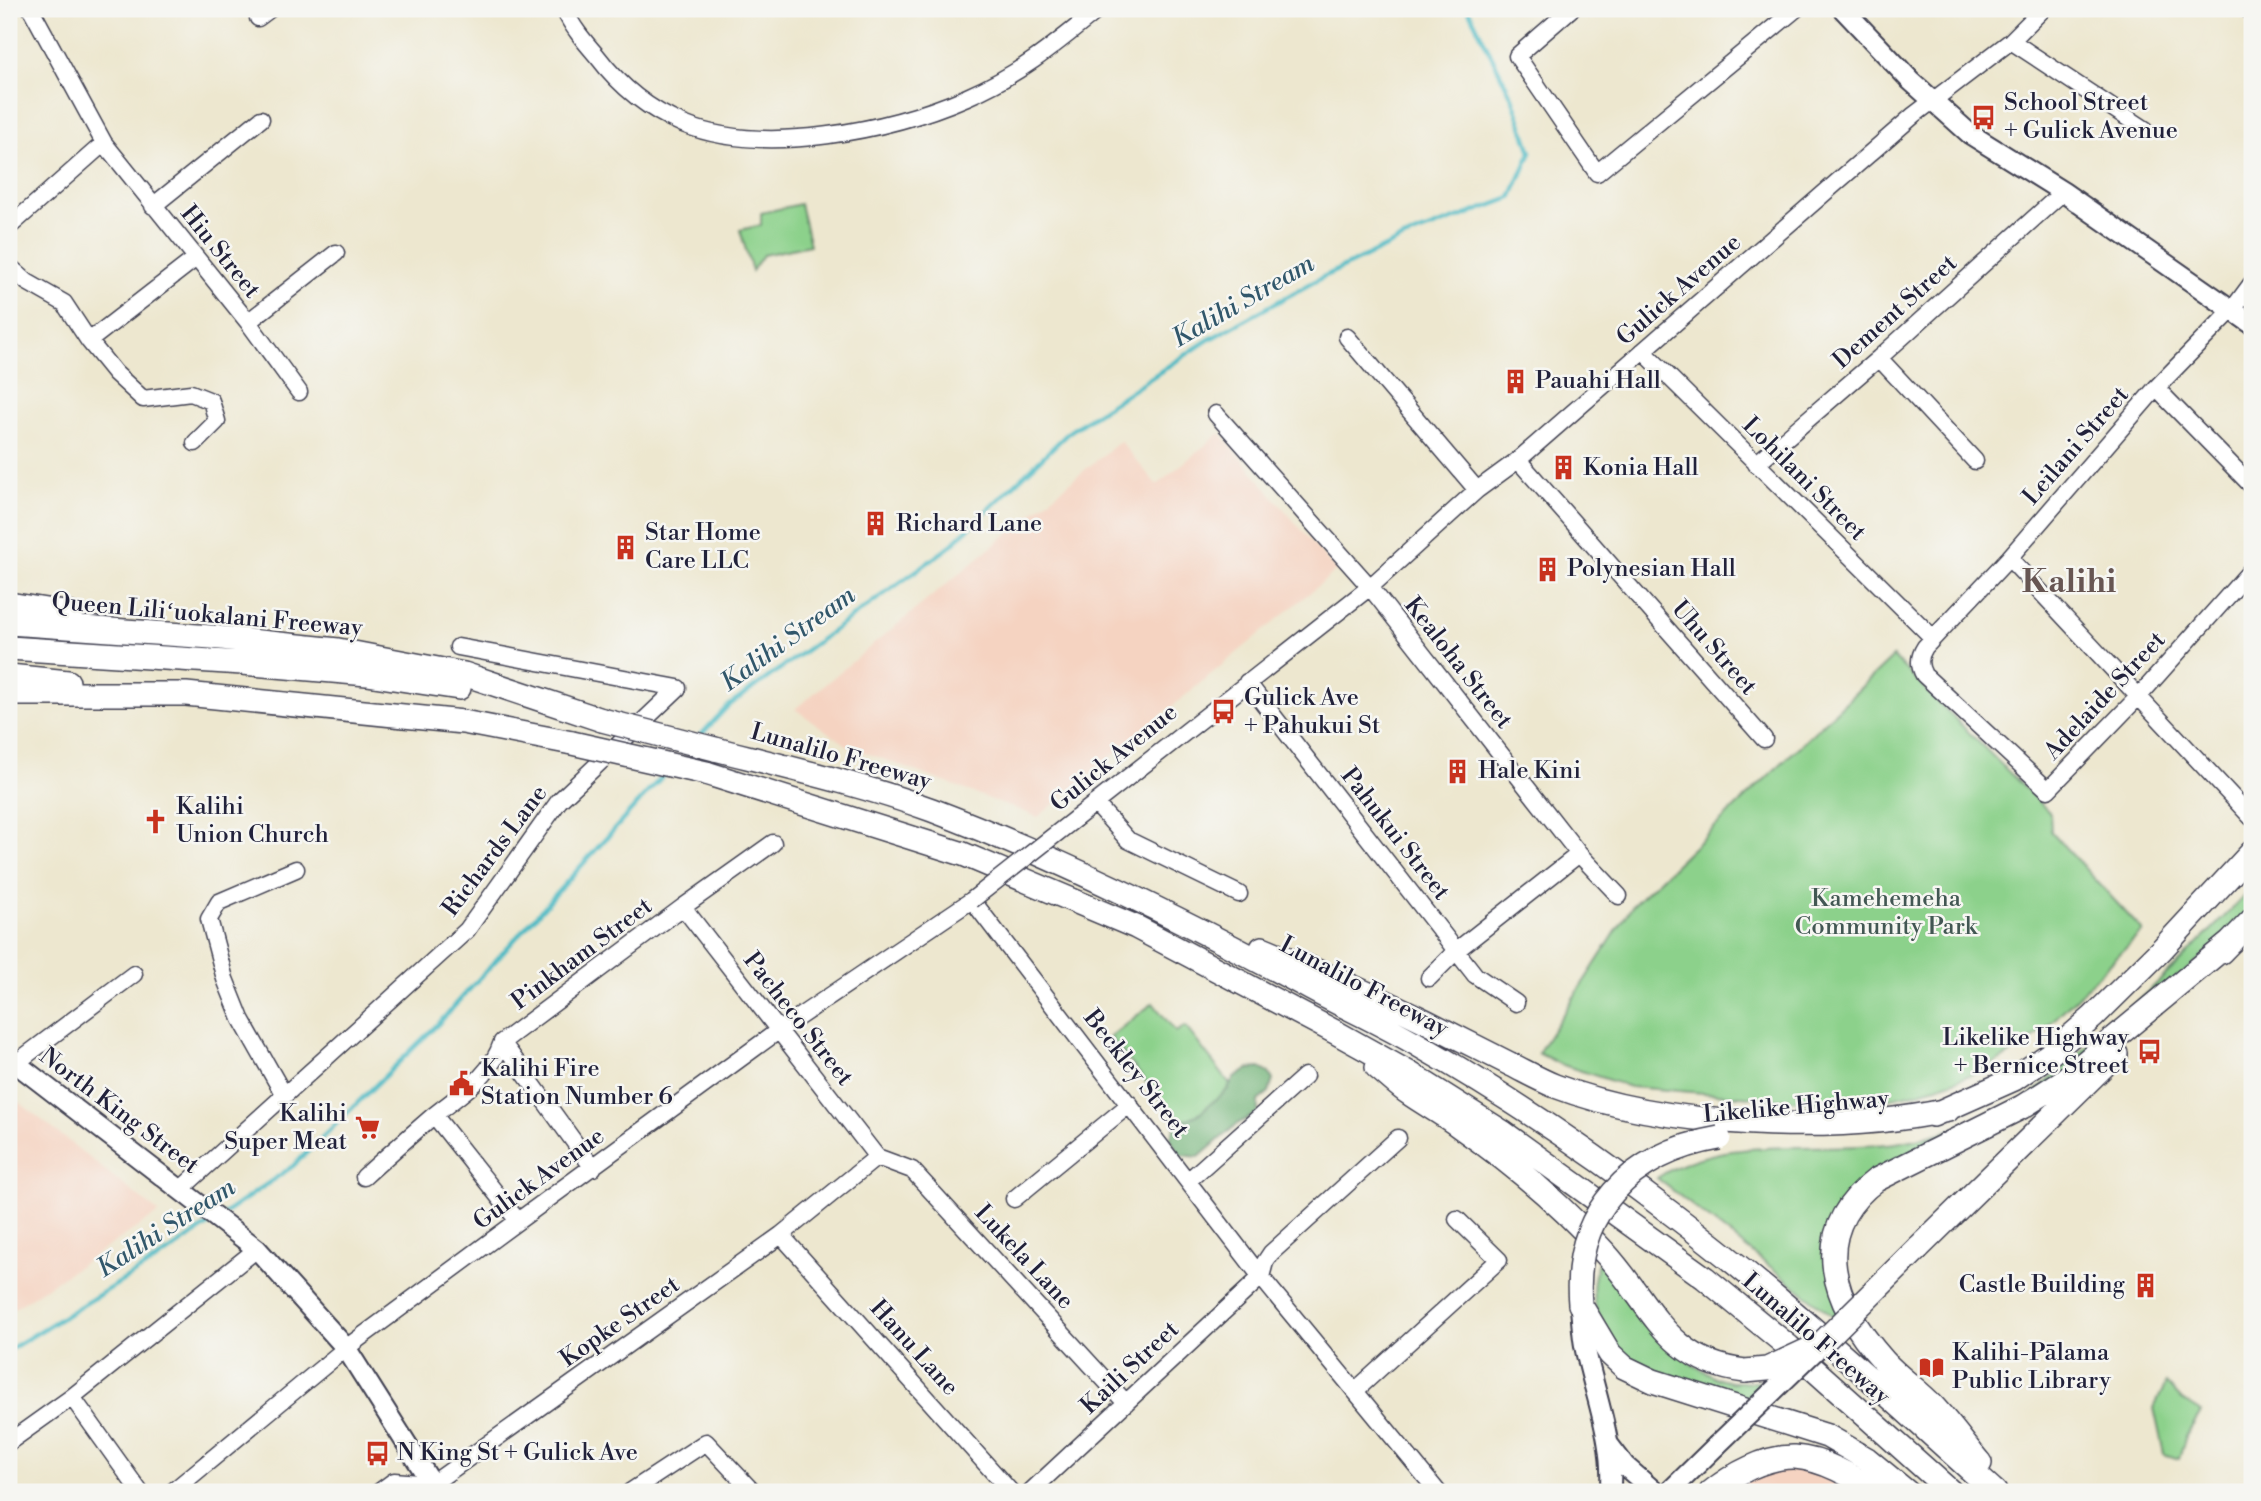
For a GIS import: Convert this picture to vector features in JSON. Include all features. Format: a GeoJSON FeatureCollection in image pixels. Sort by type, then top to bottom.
{"type":"FeatureCollection","features":[{"type":"Feature","properties":{"kind":"highway"},"geometry":{"type":"LineString","coordinates":[[9,604],[212,637]]}},
{"type":"Feature","properties":{"kind":"highway","name":"Queen Liliʻuokalani Freeway"},"geometry":{"type":"LineString","coordinates":[[9,623],[212,637],[338,650],[464,674],[602,720]]}},
{"type":"Feature","properties":{"kind":"highway"},"geometry":{"type":"LineString","coordinates":[[9,648],[367,674],[476,691],[602,720]]}},
{"type":"Feature","properties":{"kind":"highway"},"geometry":{"type":"LineString","coordinates":[[9,677],[186,694]]}},
{"type":"Feature","properties":{"kind":"highway"},"geometry":{"type":"LineString","coordinates":[[9,694],[186,694]]}},
{"type":"Feature","properties":{"kind":"highway","name":"Lunalilo Freeway"},"geometry":{"type":"LineString","coordinates":[[186,694],[463,722],[706,773],[963,854],[1136,927],[1337,1033],[1459,1103],[1504,1133],[1704,1278],[1789,1347],[1951,1492]]}},
{"type":"Feature","properties":{"kind":"highway","name":"Lunalilo Freeway"},"geometry":{"type":"LineString","coordinates":[[602,720],[801,771],[929,809],[1099,881],[1222,941],[1419,1045],[1512,1101],[1675,1217],[1805,1320],[1995,1492]]}},
{"type":"Feature","properties":{"kind":"highway","name":"Likelike Highway"},"geometry":{"type":"LineString","coordinates":[[1580,1304],[1579,1265],[1583,1249],[1596,1216],[1628,1176],[1671,1150],[1695,1142],[1718,1138],[1834,1133],[1902,1125],[1948,1110],[2014,1079],[2050,1054],[2093,1017],[2152,959],[2252,852]]}},
{"type":"Feature","properties":{"kind":"highway"},"geometry":{"type":"LineString","coordinates":[[1099,881],[1361,989],[1554,1086],[1605,1101],[1646,1111],[1689,1117],[1790,1123],[1874,1122],[1909,1119],[1948,1110]]}},
{"type":"Feature","properties":{"kind":"highway"},"geometry":{"type":"LineString","coordinates":[[1337,1033],[1407,1093],[1457,1124],[1536,1184],[1606,1253],[1669,1335],[1686,1350],[1704,1362],[1723,1369],[1767,1369],[1821,1344],[2252,920]]}},
{"type":"Feature","properties":{"kind":"highway"},"geometry":{"type":"LineString","coordinates":[[2004,1492],[1931,1404],[1884,1362],[1846,1306],[1836,1284],[1832,1263],[1834,1242],[1840,1223],[1862,1191],[1876,1180],[2022,1107],[2060,1083],[2232,941]]}},
{"type":"Feature","properties":{"kind":"highway"},"geometry":{"type":"LineString","coordinates":[[1580,1304],[1604,1345],[1625,1367],[1653,1381],[1827,1436],[1867,1459],[1907,1492]]}},
{"type":"Feature","properties":{"kind":"highway"},"geometry":{"type":"LineString","coordinates":[[1711,1492],[1733,1476],[1771,1461],[1795,1457],[1835,1468],[1874,1492]]}},
{"type":"Feature","properties":{"kind":"main road"},"geometry":{"type":"LineString","coordinates":[[1843,9],[1931,101],[1970,134],[2063,192],[2252,324]]}},
{"type":"Feature","properties":{"kind":"main road","name":"North King Street"},"geometry":{"type":"LineString","coordinates":[[12,1061],[257,1249],[346,1349],[434,1488]]}},
{"type":"Feature","properties":{"kind":"main road","name":"Likelike Highway"},"geometry":{"type":"LineString","coordinates":[[1580,1304],[1584,1346],[1612,1467],[1610,1492]]}},
{"type":"Feature","properties":{"kind":"main road"},"geometry":{"type":"LineString","coordinates":[[1669,1492],[1821,1344]]}},
{"type":"Feature","properties":{"kind":"main road"},"geometry":{"type":"LineString","coordinates":[[1608,1444],[1625,1466],[1655,1492]]}},
{"type":"Feature","properties":{"kind":"street"},"geometry":{"type":"LineString","coordinates":[[564,9],[570,24],[609,72],[648,104],[686,125],[726,135],[766,138],[851,132],[930,112],[969,96],[1036,60],[1099,9]]}},
{"type":"Feature","properties":{"kind":"street"},"geometry":{"type":"LineString","coordinates":[[1571,9],[1517,56],[1597,173],[1796,9]]}},
{"type":"Feature","properties":{"kind":"street","name":"Gulick Avenue"},"geometry":{"type":"LineString","coordinates":[[172,1492],[346,1349],[518,1221],[779,1031],[972,901],[1370,587],[1477,490],[1518,460],[1931,101],[2011,41],[2043,9]]}},
{"type":"Feature","properties":{"kind":"street"},"geometry":{"type":"LineString","coordinates":[[2247,9],[2252,12]]}},
{"type":"Feature","properties":{"kind":"street","name":"Hiu Street"},"geometry":{"type":"LineString","coordinates":[[33,10],[104,143],[248,322],[299,392]]}},
{"type":"Feature","properties":{"kind":"street"},"geometry":{"type":"LineString","coordinates":[[2011,41],[2147,130]]}},
{"type":"Feature","properties":{"kind":"street"},"geometry":{"type":"LineString","coordinates":[[153,206],[261,119]]}},
{"type":"Feature","properties":{"kind":"street"},"geometry":{"type":"LineString","coordinates":[[9,226],[104,143]]}},
{"type":"Feature","properties":{"kind":"street","name":"Dement Street"},"geometry":{"type":"LineString","coordinates":[[1756,464],[1879,358],[2063,192]]}},
{"type":"Feature","properties":{"kind":"street"},"geometry":{"type":"LineString","coordinates":[[248,322],[336,253]]}},
{"type":"Feature","properties":{"kind":"street"},"geometry":{"type":"LineString","coordinates":[[89,341],[197,258]]}},
{"type":"Feature","properties":{"kind":"street"},"geometry":{"type":"LineString","coordinates":[[9,266],[27,282],[64,303],[89,341],[115,373],[144,399],[191,393],[212,401],[218,421],[195,443]]}},
{"type":"Feature","properties":{"kind":"street","name":"Leilani Street"},"geometry":{"type":"LineString","coordinates":[[1933,638],[2010,558],[2156,388],[2232,310],[2252,283]]}},
{"type":"Feature","properties":{"kind":"street"},"geometry":{"type":"LineString","coordinates":[[1347,337],[1477,490]]}},
{"type":"Feature","properties":{"kind":"street","name":"Lohilani Street"},"geometry":{"type":"LineString","coordinates":[[1643,351],[1933,638]]}},
{"type":"Feature","properties":{"kind":"street"},"geometry":{"type":"LineString","coordinates":[[1879,358],[1975,461]]}},
{"type":"Feature","properties":{"kind":"street"},"geometry":{"type":"LineString","coordinates":[[2156,388],[2252,486]]}},
{"type":"Feature","properties":{"kind":"street","name":"Kealoha Street"},"geometry":{"type":"LineString","coordinates":[[1216,414],[1370,587],[1579,854],[1619,896]]}},
{"type":"Feature","properties":{"kind":"street","name":"Uhu Street"},"geometry":{"type":"LineString","coordinates":[[1518,460],[1764,740]]}},
{"type":"Feature","properties":{"kind":"street"},"geometry":{"type":"LineString","coordinates":[[2010,558],[2252,818]]}},
{"type":"Feature","properties":{"kind":"street","name":"Adelaide Street"},"geometry":{"type":"LineString","coordinates":[[1933,638],[1920,658],[1920,668],[1924,675],[2048,790],[2140,695],[2252,569]]}},
{"type":"Feature","properties":{"kind":"street","name":"Richards Lane"},"geometry":{"type":"LineString","coordinates":[[187,1194],[284,1095],[467,930],[559,801],[678,688],[458,646]]}},
{"type":"Feature","properties":{"kind":"street","name":"Pahukui Street"},"geometry":{"type":"LineString","coordinates":[[1247,682],[1475,975],[1516,1003]]}},
{"type":"Feature","properties":{"kind":"street"},"geometry":{"type":"LineString","coordinates":[[1095,803],[1128,840],[1239,894]]}},
{"type":"Feature","properties":{"kind":"street","name":"Pinkham Street"},"geometry":{"type":"LineString","coordinates":[[364,1177],[434,1115],[480,1080],[497,1058],[502,1042],[773,843]]}},
{"type":"Feature","properties":{"kind":"street"},"geometry":{"type":"LineString","coordinates":[[1429,978],[1457,950],[1579,854]]}},
{"type":"Feature","properties":{"kind":"street"},"geometry":{"type":"LineString","coordinates":[[284,1095],[241,1019],[225,979],[209,919],[219,902],[296,869]]}},
{"type":"Feature","properties":{"kind":"street","name":"Beckley Street"},"geometry":{"type":"LineString","coordinates":[[972,901],[1261,1277],[1438,1492]]}},
{"type":"Feature","properties":{"kind":"street","name":"Pacheco Street"},"geometry":{"type":"LineString","coordinates":[[683,907],[877,1157]]}},
{"type":"Feature","properties":{"kind":"street"},"geometry":{"type":"LineString","coordinates":[[12,1061],[134,974]]}},
{"type":"Feature","properties":{"kind":"street"},"geometry":{"type":"LineString","coordinates":[[502,1042],[593,1168]]}},
{"type":"Feature","properties":{"kind":"street"},"geometry":{"type":"LineString","coordinates":[[1189,1180],[1305,1076]]}},
{"type":"Feature","properties":{"kind":"street"},"geometry":{"type":"LineString","coordinates":[[1014,1199],[1130,1104]]}},
{"type":"Feature","properties":{"kind":"street"},"geometry":{"type":"LineString","coordinates":[[434,1115],[518,1221]]}},
{"type":"Feature","properties":{"kind":"street"},"geometry":{"type":"LineString","coordinates":[[1261,1277],[1271,1253],[1398,1138]]}},
{"type":"Feature","properties":{"kind":"street","name":"Kopke Street"},"geometry":{"type":"LineString","coordinates":[[434,1488],[781,1236],[877,1157]]}},
{"type":"Feature","properties":{"kind":"street","name":"Lukela Lane"},"geometry":{"type":"LineString","coordinates":[[877,1157],[912,1170],[1126,1403]]}},
{"type":"Feature","properties":{"kind":"street"},"geometry":{"type":"LineString","coordinates":[[1356,1390],[1499,1260],[1457,1219]]}},
{"type":"Feature","properties":{"kind":"street","name":"Hanu Lane"},"geometry":{"type":"LineString","coordinates":[[781,1236],[1011,1492]]}},
{"type":"Feature","properties":{"kind":"street"},"geometry":{"type":"LineString","coordinates":[[9,1441],[72,1397],[257,1249]]}},
{"type":"Feature","properties":{"kind":"street","name":"Kaili Street"},"geometry":{"type":"LineString","coordinates":[[1030,1492],[1261,1277]]}},
{"type":"Feature","properties":{"kind":"street"},"geometry":{"type":"LineString","coordinates":[[72,1397],[140,1492]]}},
{"type":"Feature","properties":{"kind":"street"},"geometry":{"type":"LineString","coordinates":[[629,1492],[706,1442],[753,1492]]}},
{"type":"Feature","properties":{"kind":"street"},"geometry":{"type":"LineString","coordinates":[[379,1492],[394,1481],[434,1488]]}},
{"type":"Feature","properties":{"kind":"shaded area"},"geometry":{"type":"Polygon","coordinates":[[[1220,433],[1336,571],[1038,817],[848,746],[795,709],[1120,441],[1157,485],[1220,433]]]}},
{"type":"Feature","properties":{"kind":"shaded area"},"geometry":{"type":"Polygon","coordinates":[[[9,1094],[159,1213],[9,1312],[9,1094]]]}},
{"type":"Feature","properties":{"kind":"shaded area"},"geometry":{"type":"Polygon","coordinates":[[[1809,1467],[1862,1492],[1717,1492],[1764,1470],[1809,1467]]]}},
{"type":"Feature","properties":{"kind":"green space"},"geometry":{"type":"Polygon","coordinates":[[[800,204],[810,245],[763,255],[752,271],[740,230],[761,225],[761,213],[800,204]]]}},
{"type":"Feature","properties":{"kind":"green space","name":"Kamehemeha Community Park"},"geometry":{"type":"Polygon","coordinates":[[[1893,657],[2050,813],[2051,832],[2143,931],[2049,1024],[2011,1054],[1962,1078],[1907,1095],[1853,1103],[1827,1103],[1630,1087],[1560,1064],[1538,1053],[1633,905],[1893,657]]]}},
{"type":"Feature","properties":{"kind":"green space"},"geometry":{"type":"Polygon","coordinates":[[[2252,888],[2252,910],[2066,1083],[1889,1174],[1841,1227],[1842,1303],[1837,1319],[1657,1178],[1684,1164],[1712,1155],[1742,1150],[1866,1146],[1912,1140],[1960,1127],[2007,1108],[2043,1086],[2121,1016],[2252,888]]]}},
{"type":"Feature","properties":{"kind":"green space"},"geometry":{"type":"Polygon","coordinates":[[[1153,1003],[1176,1032],[1185,1026],[1233,1088],[1183,1128],[1110,1037],[1153,1003]]]}},
{"type":"Feature","properties":{"kind":"green space"},"geometry":{"type":"Polygon","coordinates":[[[1260,1068],[1269,1073],[1273,1080],[1269,1092],[1258,1101],[1258,1113],[1237,1124],[1199,1157],[1180,1155],[1170,1138],[1176,1124],[1197,1115],[1227,1090],[1234,1078],[1249,1069],[1260,1068]]]}},
{"type":"Feature","properties":{"kind":"green space"},"geometry":{"type":"Polygon","coordinates":[[[1599,1260],[1691,1364],[1719,1379],[1731,1382],[1773,1382],[1751,1403],[1672,1379],[1626,1357],[1602,1321],[1594,1303],[1593,1283],[1599,1260]]]}},
{"type":"Feature","properties":{"kind":"green space"},"geometry":{"type":"Polygon","coordinates":[[[2166,1383],[2182,1400],[2201,1412],[2186,1436],[2179,1459],[2164,1454],[2154,1408],[2166,1383]]]}},
{"type":"Feature","properties":{"kind":"waterway","name":"Kalihi Stream"},"geometry":{"type":"LineString","coordinates":[[699,737],[727,707],[948,548],[1069,432],[1208,340],[1321,278],[1404,238],[1511,198],[1531,152],[1512,97],[1468,9]]}},
{"type":"Feature","properties":{"kind":"waterway","name":"Kalihi Stream"},"geometry":{"type":"LineString","coordinates":[[221,1216],[293,1166],[440,1022],[667,771]]}},
{"type":"Feature","properties":{"kind":"waterway","name":"Kalihi Stream"},"geometry":{"type":"LineString","coordinates":[[9,1350],[158,1259],[214,1221]]}},
{"type":"Feature","properties":{"kind":"place","name":"School Street + Gulick Avenue"},"geometry":{"type":"Point","coordinates":[1984,117]}},
{"type":"Feature","properties":{"kind":"place","name":"Pauahi Hall"},"geometry":{"type":"Point","coordinates":[1515,381]}},
{"type":"Feature","properties":{"kind":"place","name":"Konia Hall"},"geometry":{"type":"Point","coordinates":[1563,468]}},
{"type":"Feature","properties":{"kind":"place","name":"Richard Lane"},"geometry":{"type":"Point","coordinates":[876,524]}},
{"type":"Feature","properties":{"kind":"place","name":"Star Home Care LLC"},"geometry":{"type":"Point","coordinates":[625,547]}},
{"type":"Feature","properties":{"kind":"place","name":"Polynesian Hall"},"geometry":{"type":"Point","coordinates":[1547,569]}},
{"type":"Feature","properties":{"kind":"place","name":"Gulick Ave + Pahukui St"},"geometry":{"type":"Point","coordinates":[1224,712]}},
{"type":"Feature","properties":{"kind":"place","name":"Hale Kini"},"geometry":{"type":"Point","coordinates":[1458,771]}},
{"type":"Feature","properties":{"kind":"place","name":"Kalihi Union Church"},"geometry":{"type":"Point","coordinates":[156,821]}},
{"type":"Feature","properties":{"kind":"place","name":"Likelike Highway + Bernice Street"},"geometry":{"type":"Point","coordinates":[2149,1052]}},
{"type":"Feature","properties":{"kind":"place","name":"Kalihi Fire Station Number 6"},"geometry":{"type":"Point","coordinates":[461,1083]}},
{"type":"Feature","properties":{"kind":"place","name":"Kalihi Super Meat"},"geometry":{"type":"Point","coordinates":[367,1128]}},
{"type":"Feature","properties":{"kind":"place","name":"Castle Building"},"geometry":{"type":"Point","coordinates":[2145,1285]}},
{"type":"Feature","properties":{"kind":"place","name":"Kalihi-Pālama Public Library"},"geometry":{"type":"Point","coordinates":[1932,1367]}},
{"type":"Feature","properties":{"kind":"place","name":"N King St + Gulick Ave"},"geometry":{"type":"Point","coordinates":[377,1453]}},
{"type":"Feature","properties":{"kind":"district","name":"Kalihi"},"geometry":{"type":"Point","coordinates":[2069,582]}}]}
